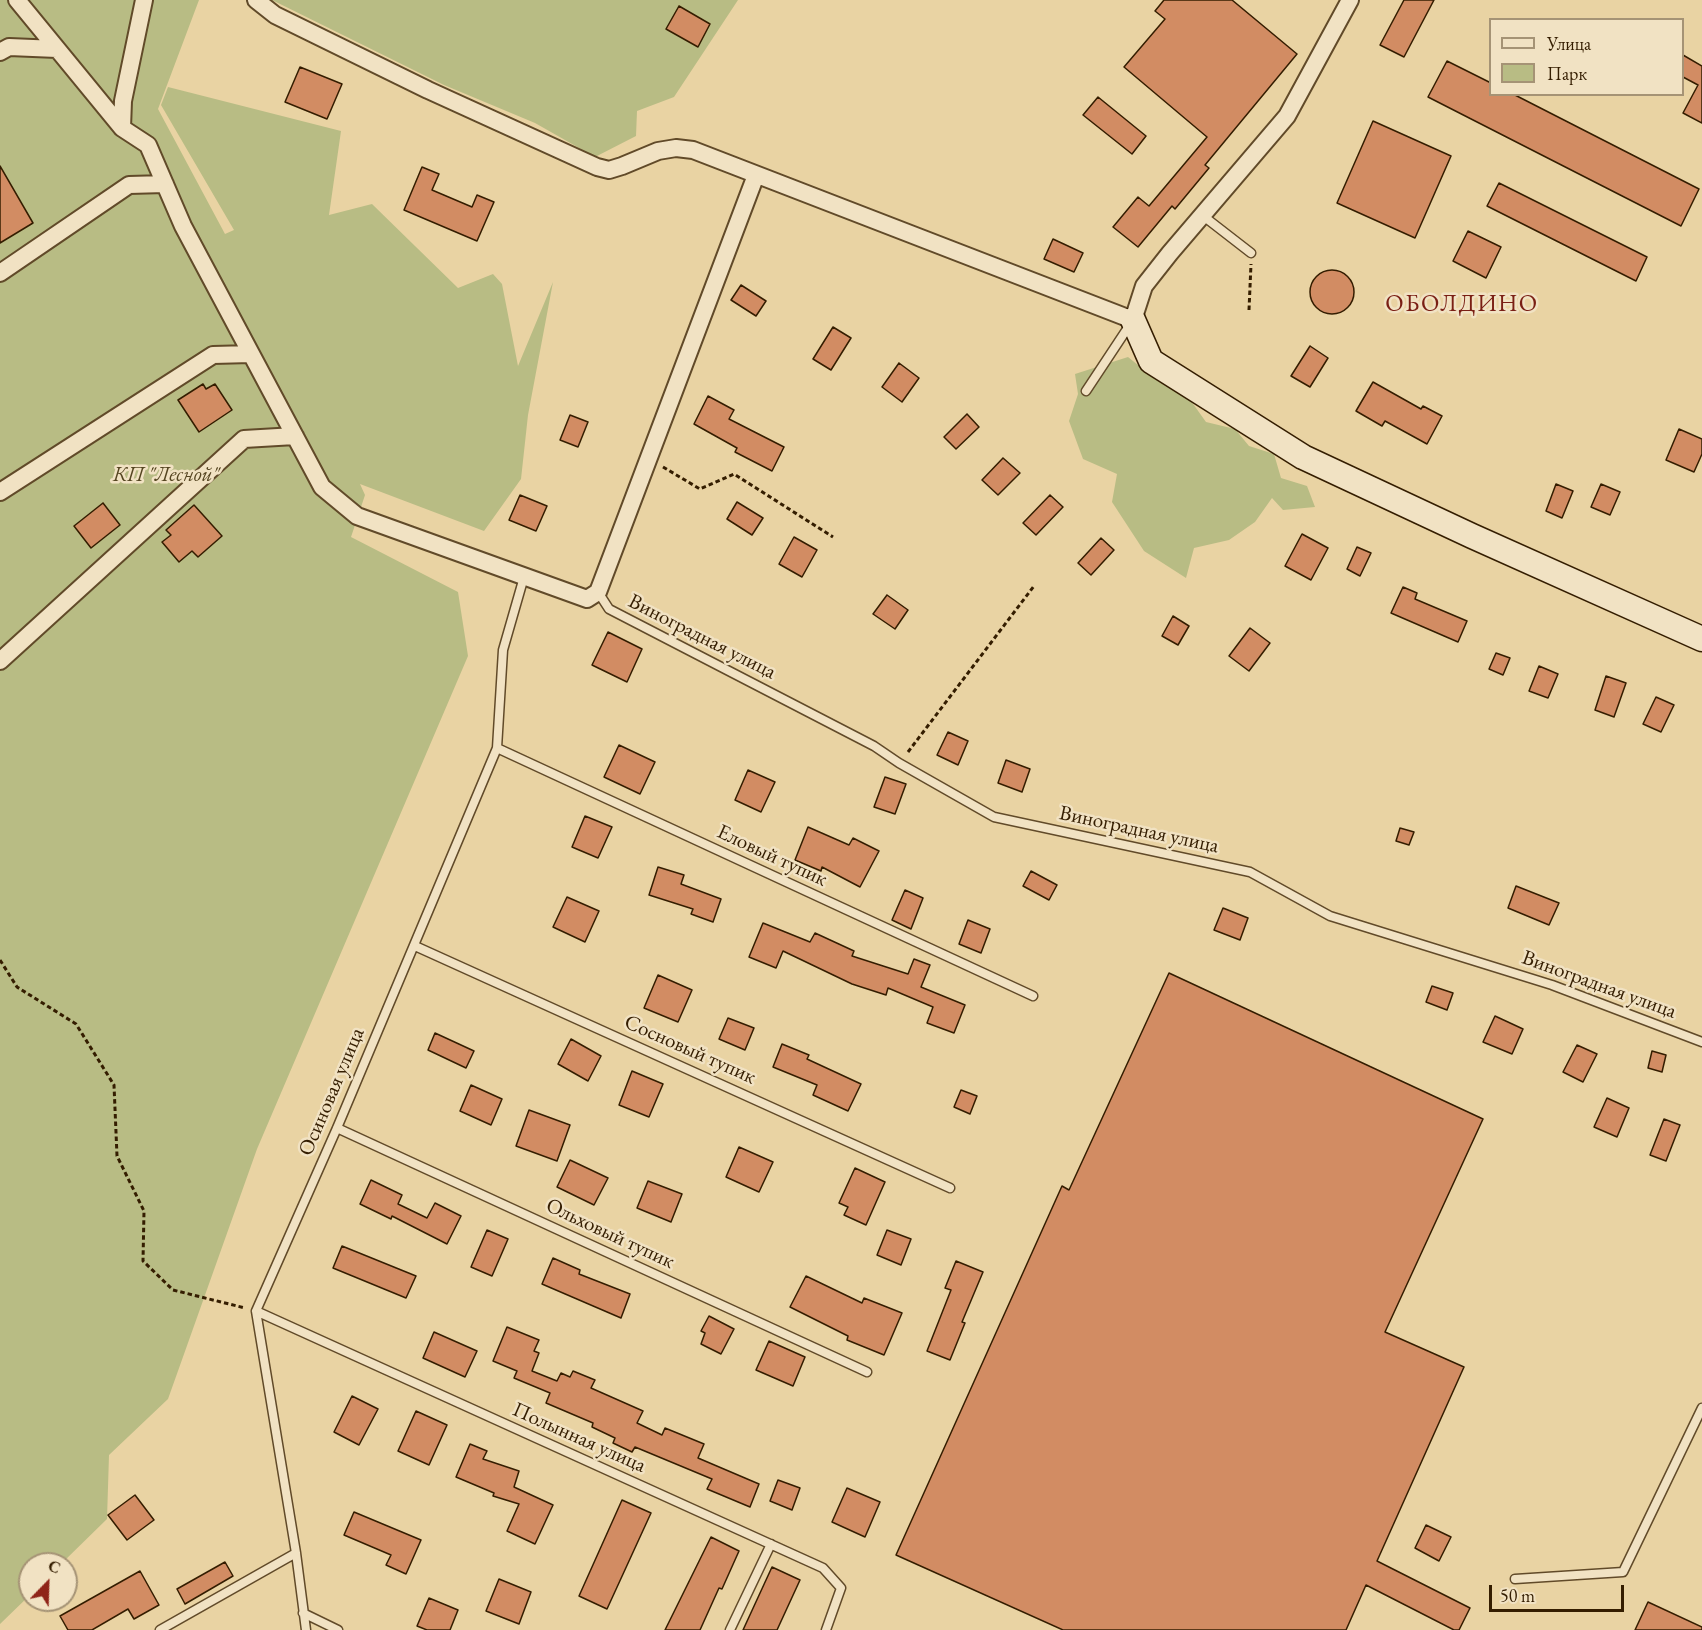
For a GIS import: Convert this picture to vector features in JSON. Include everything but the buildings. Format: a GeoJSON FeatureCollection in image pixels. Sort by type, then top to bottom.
{"type":"FeatureCollection","features":[{"type":"Feature","properties":{"kind":"street"},"geometry":{"type":"LineString","coordinates":[[16,0],[122,128],[148,146],[183,226],[322,487],[357,516],[587,598],[598,592],[756,175]]}},
{"type":"Feature","properties":{"kind":"street"},"geometry":{"type":"LineString","coordinates":[[122,128],[123,101],[144,0]]}},
{"type":"Feature","properties":{"kind":"street"},"geometry":{"type":"LineString","coordinates":[[256,0],[275,15],[428,90],[597,167],[609,170],[658,152],[676,148],[693,150],[1133,320]]}},
{"type":"Feature","properties":{"kind":"street"},"geometry":{"type":"LineString","coordinates":[[1350,0],[1287,116],[1144,286],[1133,320],[1151,361],[1304,457],[1472,536],[1702,639]]}},
{"type":"Feature","properties":{"kind":"street"},"geometry":{"type":"LineString","coordinates":[[0,52],[9,46],[57,49]]}},
{"type":"Feature","properties":{"kind":"street"},"geometry":{"type":"LineString","coordinates":[[0,273],[129,185],[165,184]]}},
{"type":"Feature","properties":{"kind":"street"},"geometry":{"type":"LineString","coordinates":[[0,492],[213,355],[251,354]]}},
{"type":"Feature","properties":{"kind":"street"},"geometry":{"type":"LineString","coordinates":[[0,661],[244,438],[295,436]]}},
{"type":"Feature","properties":{"kind":"lane"},"geometry":{"type":"LineString","coordinates":[[1203,215],[1251,254]]}},
{"type":"Feature","properties":{"kind":"lane"},"geometry":{"type":"LineString","coordinates":[[1086,391],[1133,320]]}},
{"type":"Feature","properties":{"kind":"lane","name":"Осиновая улица"},"geometry":{"type":"LineString","coordinates":[[255,1311],[337,1128],[497,748],[502,657],[524,577]]}},
{"type":"Feature","properties":{"kind":"lane","name":"Виноградная улица"},"geometry":{"type":"LineString","coordinates":[[598,592],[609,609],[874,746],[899,763],[994,817],[1250,872],[1330,916],[1552,985],[1702,1042]]}},
{"type":"Feature","properties":{"kind":"lane","name":"Еловый тупик"},"geometry":{"type":"LineString","coordinates":[[497,748],[1033,996]]}},
{"type":"Feature","properties":{"kind":"lane","name":"Сосновый тупик"},"geometry":{"type":"LineString","coordinates":[[415,946],[950,1188]]}},
{"type":"Feature","properties":{"kind":"lane","name":"Ольховый тупик"},"geometry":{"type":"LineString","coordinates":[[337,1128],[867,1372]]}},
{"type":"Feature","properties":{"kind":"lane"},"geometry":{"type":"LineString","coordinates":[[255,1311],[296,1553],[306,1630]]}},
{"type":"Feature","properties":{"kind":"lane","name":"Полынная улица"},"geometry":{"type":"LineString","coordinates":[[255,1311],[823,1568],[841,1588],[826,1630]]}},
{"type":"Feature","properties":{"kind":"lane"},"geometry":{"type":"LineString","coordinates":[[1515,1579],[1623,1572],[1702,1408]]}},
{"type":"Feature","properties":{"kind":"lane"},"geometry":{"type":"LineString","coordinates":[[730,1630],[771,1544]]}},
{"type":"Feature","properties":{"kind":"lane"},"geometry":{"type":"LineString","coordinates":[[160,1630],[296,1553]]}},
{"type":"Feature","properties":{"kind":"lane"},"geometry":{"type":"LineString","coordinates":[[303,1613],[338,1630]]}},
{"type":"Feature","properties":{"kind":"path"},"geometry":{"type":"LineString","coordinates":[[1249,310],[1251,254]]}},
{"type":"Feature","properties":{"kind":"path"},"geometry":{"type":"LineString","coordinates":[[649,459],[700,489],[734,474],[834,537]]}},
{"type":"Feature","properties":{"kind":"path"},"geometry":{"type":"LineString","coordinates":[[899,763],[1034,586]]}},
{"type":"Feature","properties":{"kind":"path"},"geometry":{"type":"LineString","coordinates":[[0,960],[17,987],[76,1024],[114,1085],[117,1156],[144,1211],[143,1261],[173,1290],[255,1311]]}},
{"type":"Feature","properties":{"kind":"green space","name":"КП \"Лесной\""},"geometry":{"type":"Polygon","coordinates":[[[0,0],[199,0],[158,109],[225,234],[234,230],[161,105],[168,87],[341,131],[329,215],[372,204],[458,288],[493,274],[502,284],[518,366],[553,282],[528,415],[521,479],[484,531],[360,484],[365,495],[351,537],[458,592],[468,656],[257,1149],[168,1399],[109,1455],[107,1519],[73,1552],[18,1552],[18,1607],[0,1624],[0,0]]]}},
{"type":"Feature","properties":{"kind":"green space"},"geometry":{"type":"Polygon","coordinates":[[[272,0],[738,0],[674,97],[637,111],[636,136],[595,157],[535,123],[444,85],[272,0]]]}},
{"type":"Feature","properties":{"kind":"green space"},"geometry":{"type":"Polygon","coordinates":[[[1128,357],[1159,382],[1181,387],[1206,422],[1235,429],[1249,446],[1274,454],[1281,478],[1307,486],[1315,507],[1283,510],[1272,498],[1255,522],[1229,540],[1194,548],[1186,578],[1144,551],[1112,502],[1117,474],[1083,459],[1069,421],[1078,394],[1075,374],[1128,357]]]}},
{"type":"Feature","properties":{"kind":"district","name":"ОБОЛДИНО"},"geometry":{"type":"Point","coordinates":[1462,304]}}]}
